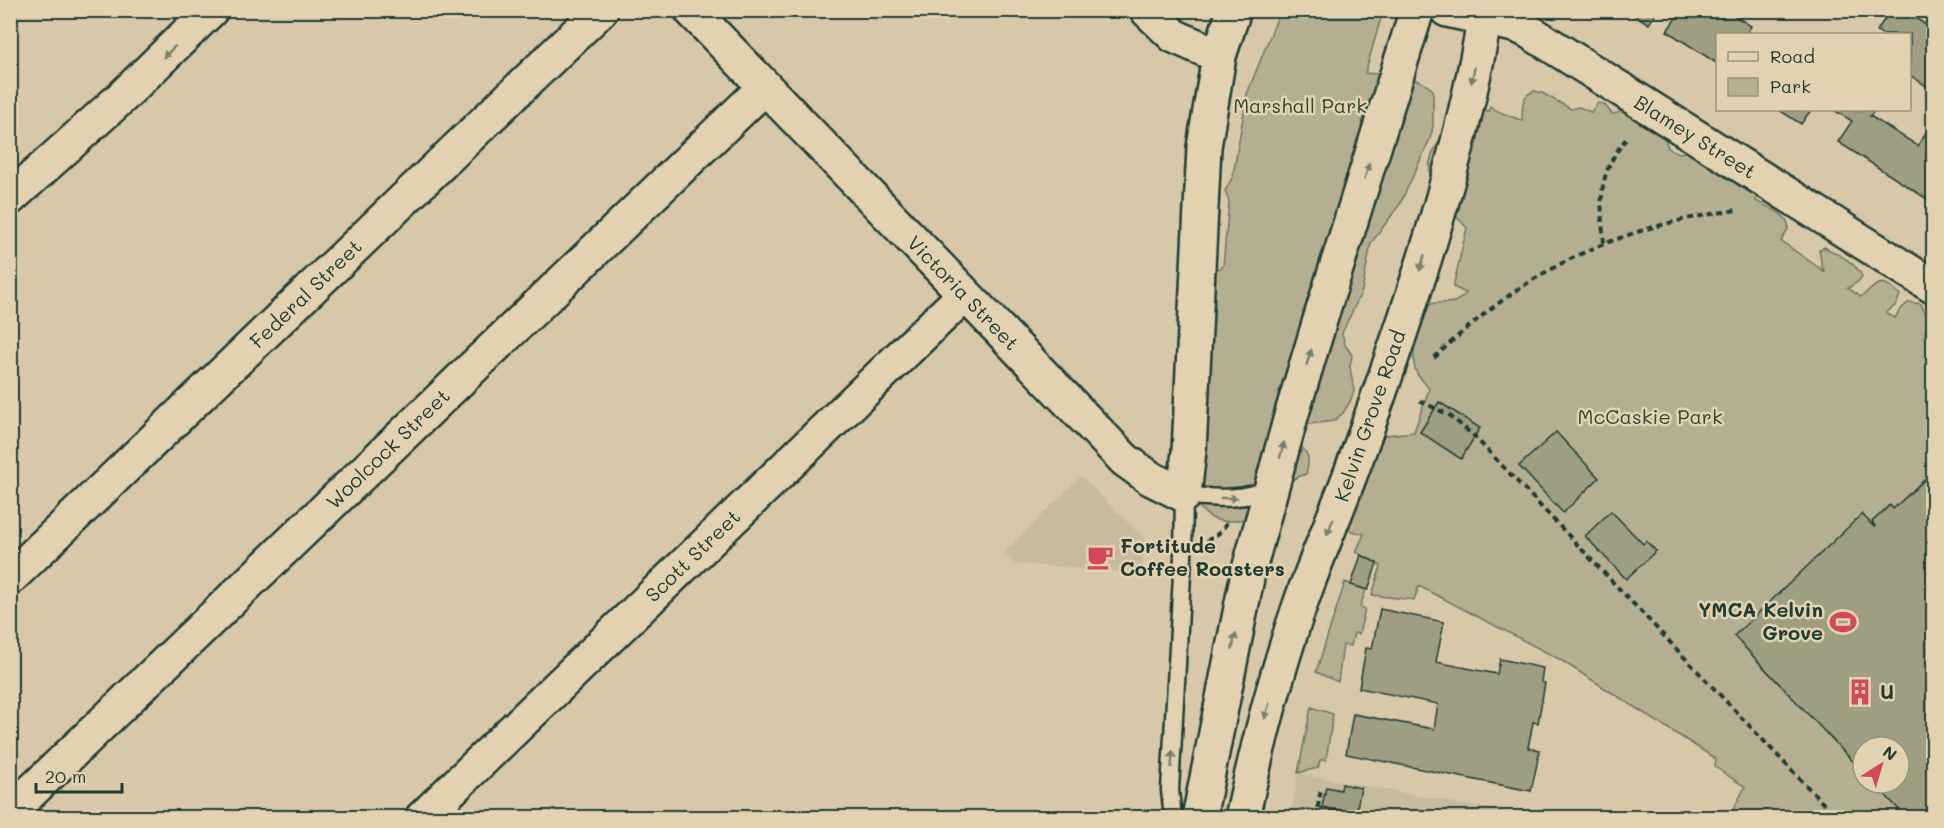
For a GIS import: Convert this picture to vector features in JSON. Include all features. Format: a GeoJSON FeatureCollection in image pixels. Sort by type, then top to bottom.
{"type":"FeatureCollection","features":[{"type":"Feature","properties":{"kind":"street"},"geometry":{"type":"LineString","coordinates":[[10,198],[122,97],[210,10]]}},
{"type":"Feature","properties":{"kind":"street","name":"Federal Street"},"geometry":{"type":"LineString","coordinates":[[10,578],[601,10]]}},
{"type":"Feature","properties":{"kind":"street","name":"Victoria Street"},"geometry":{"type":"LineString","coordinates":[[691,10],[1125,460],[1150,478],[1184,495]]}},
{"type":"Feature","properties":{"kind":"street"},"geometry":{"type":"LineString","coordinates":[[1147,10],[1174,36],[1219,56]]}},
{"type":"Feature","properties":{"kind":"street"},"geometry":{"type":"LineString","coordinates":[[1184,495],[1189,451],[1203,167],[1219,56],[1234,10]]}},
{"type":"Feature","properties":{"kind":"street"},"geometry":{"type":"LineString","coordinates":[[1199,818],[1248,573],[1321,317],[1417,10]]}},
{"type":"Feature","properties":{"kind":"street","name":"Blamey Street"},"geometry":{"type":"LineString","coordinates":[[1447,10],[1485,14],[1530,32],[1934,288]]}},
{"type":"Feature","properties":{"kind":"street","name":"Kelvin Grove Road"},"geometry":{"type":"LineString","coordinates":[[1242,818],[1259,742],[1302,599],[1374,409],[1457,148],[1485,14]]}},
{"type":"Feature","properties":{"kind":"street","name":"Woolcock Street"},"geometry":{"type":"LineString","coordinates":[[10,812],[765,87]]}},
{"type":"Feature","properties":{"kind":"street","name":"Scott Street"},"geometry":{"type":"LineString","coordinates":[[422,818],[964,295]]}},
{"type":"Feature","properties":{"kind":"lane","name":"Victoria Street"},"geometry":{"type":"LineString","coordinates":[[1184,495],[1242,498],[1273,487]]}},
{"type":"Feature","properties":{"kind":"lane"},"geometry":{"type":"LineString","coordinates":[[1173,818],[1170,790],[1183,557],[1184,495]]}},
{"type":"Feature","properties":{"kind":"path"},"geometry":{"type":"LineString","coordinates":[[1604,243],[1600,203],[1605,174],[1616,151],[1626,139]]}},
{"type":"Feature","properties":{"kind":"path"},"geometry":{"type":"LineString","coordinates":[[1434,358],[1465,328],[1499,302],[1534,278],[1572,257],[1654,225],[1696,215],[1737,210]]}},
{"type":"Feature","properties":{"kind":"path"},"geometry":{"type":"LineString","coordinates":[[1420,401],[1449,415],[1474,436],[1837,818]]}},
{"type":"Feature","properties":{"kind":"path"},"geometry":{"type":"LineString","coordinates":[[1198,545],[1214,537],[1228,522]]}},
{"type":"Feature","properties":{"kind":"path"},"geometry":{"type":"LineString","coordinates":[[1316,818],[1321,789]]}},
{"type":"Feature","properties":{"kind":"shaded area"},"geometry":{"type":"Polygon","coordinates":[[[1081,476],[1144,538],[1142,573],[1015,564],[1004,553],[1081,476]]]}},
{"type":"Feature","properties":{"kind":"shaded area"},"geometry":{"type":"Polygon","coordinates":[[[1298,773],[1531,817],[1290,818],[1298,773]]]}},
{"type":"Feature","properties":{"kind":"green space","name":"Marshall Park"},"geometry":{"type":"Polygon","coordinates":[[[1280,11],[1383,11],[1365,73],[1409,78],[1426,84],[1433,90],[1433,127],[1430,139],[1400,204],[1371,243],[1362,291],[1342,333],[1345,345],[1352,355],[1350,367],[1354,391],[1350,402],[1334,421],[1310,424],[1301,431],[1296,441],[1307,456],[1306,474],[1286,484],[1267,512],[1236,521],[1217,520],[1201,509],[1195,499],[1213,272],[1223,266],[1229,202],[1225,191],[1233,176],[1247,94],[1280,11]]]}},
{"type":"Feature","properties":{"kind":"green space","name":"McCaskie Park"},"geometry":{"type":"Polygon","coordinates":[[[1534,91],[1542,93],[1571,109],[1579,107],[1591,112],[1598,103],[1604,104],[1612,114],[1618,113],[1627,106],[1662,129],[1668,148],[1679,153],[1689,148],[1756,190],[1756,201],[1782,215],[1788,223],[1781,241],[1825,272],[1819,250],[1824,247],[1850,262],[1862,276],[1859,281],[1848,288],[1861,297],[1876,285],[1884,283],[1888,285],[1900,295],[1896,305],[1886,313],[1895,318],[1909,302],[1921,304],[1929,321],[1924,336],[1933,342],[1933,471],[1893,509],[1889,505],[1872,522],[1874,527],[1862,515],[1734,636],[1851,759],[1851,795],[1886,795],[1907,817],[1735,817],[1731,814],[1745,787],[1715,767],[1716,759],[1559,659],[1419,586],[1414,600],[1372,595],[1381,566],[1356,552],[1364,534],[1343,527],[1334,482],[1336,465],[1340,454],[1358,438],[1414,432],[1429,389],[1417,374],[1414,358],[1416,338],[1422,319],[1430,304],[1453,302],[1466,293],[1453,287],[1467,228],[1436,194],[1430,178],[1431,157],[1449,131],[1475,114],[1489,111],[1490,106],[1522,121],[1524,99],[1534,91]]]}},
{"type":"Feature","properties":{"kind":"green space"},"geometry":{"type":"Polygon","coordinates":[[[1345,582],[1366,590],[1360,607],[1365,609],[1359,634],[1354,633],[1351,646],[1343,645],[1338,682],[1316,672],[1345,582]]]}},
{"type":"Feature","properties":{"kind":"green space"},"geometry":{"type":"Polygon","coordinates":[[[1311,707],[1333,714],[1326,760],[1320,760],[1318,768],[1298,773],[1311,707]]]}},
{"type":"Feature","properties":{"kind":"building"},"geometry":{"type":"Polygon","coordinates":[[[1623,10],[1658,10],[1649,24],[1623,10]]]}},
{"type":"Feature","properties":{"kind":"building"},"geometry":{"type":"Polygon","coordinates":[[[1681,10],[1739,10],[1735,16],[1751,26],[1747,33],[1716,33],[1716,63],[1667,31],[1681,10]]]}},
{"type":"Feature","properties":{"kind":"building"},"geometry":{"type":"Polygon","coordinates":[[[1890,10],[1903,10],[1934,30],[1934,91],[1911,76],[1911,33],[1880,33],[1877,31],[1890,10]]]}},
{"type":"Feature","properties":{"kind":"building"},"geometry":{"type":"Polygon","coordinates":[[[1781,111],[1810,111],[1801,124],[1781,111]]]}},
{"type":"Feature","properties":{"kind":"building"},"geometry":{"type":"Polygon","coordinates":[[[1836,111],[1874,111],[1870,116],[1918,146],[1927,131],[1934,135],[1934,190],[1927,199],[1838,142],[1852,121],[1836,111]]]}},
{"type":"Feature","properties":{"kind":"building"},"geometry":{"type":"Polygon","coordinates":[[[1439,402],[1480,428],[1461,459],[1420,432],[1439,402]]]}},
{"type":"Feature","properties":{"kind":"building"},"geometry":{"type":"Polygon","coordinates":[[[1556,432],[1599,478],[1563,513],[1519,466],[1556,432]]]}},
{"type":"Feature","properties":{"kind":"building","name":"U"},"geometry":{"type":"Polygon","coordinates":[[[1934,471],[1934,818],[1907,818],[1885,795],[1911,795],[1911,735],[1851,735],[1851,759],[1734,636],[1862,514],[1874,527],[1872,522],[1890,505],[1893,509],[1934,471]]]}},
{"type":"Feature","properties":{"kind":"building"},"geometry":{"type":"Polygon","coordinates":[[[1611,511],[1643,544],[1646,541],[1656,551],[1626,579],[1585,536],[1611,511]]]}},
{"type":"Feature","properties":{"kind":"building"},"geometry":{"type":"Polygon","coordinates":[[[1361,555],[1377,563],[1368,590],[1351,585],[1361,555]]]}},
{"type":"Feature","properties":{"kind":"building"},"geometry":{"type":"Polygon","coordinates":[[[1380,609],[1444,622],[1436,662],[1497,674],[1500,659],[1543,668],[1541,682],[1545,683],[1538,723],[1533,722],[1528,748],[1540,750],[1531,791],[1346,754],[1353,714],[1434,729],[1438,704],[1359,688],[1366,648],[1372,649],[1380,609]]]}},
{"type":"Feature","properties":{"kind":"building"},"geometry":{"type":"Polygon","coordinates":[[[1342,784],[1361,788],[1356,813],[1322,807],[1326,787],[1341,790],[1342,784]]]}},
{"type":"Feature","properties":{"kind":"building"},"geometry":{"type":"Polygon","coordinates":[[[1321,808],[1363,816],[1362,818],[1319,818],[1321,808]]]}},
{"type":"Feature","properties":{"kind":"place","name":"Fortitude Coffee Roasters"},"geometry":{"type":"Point","coordinates":[1100,557]}},
{"type":"Feature","properties":{"kind":"place","name":"YMCA Kelvin Grove"},"geometry":{"type":"Point","coordinates":[1843,622]}},
{"type":"Feature","properties":{"kind":"place","name":"U"},"geometry":{"type":"Point","coordinates":[1860,692]}}]}
